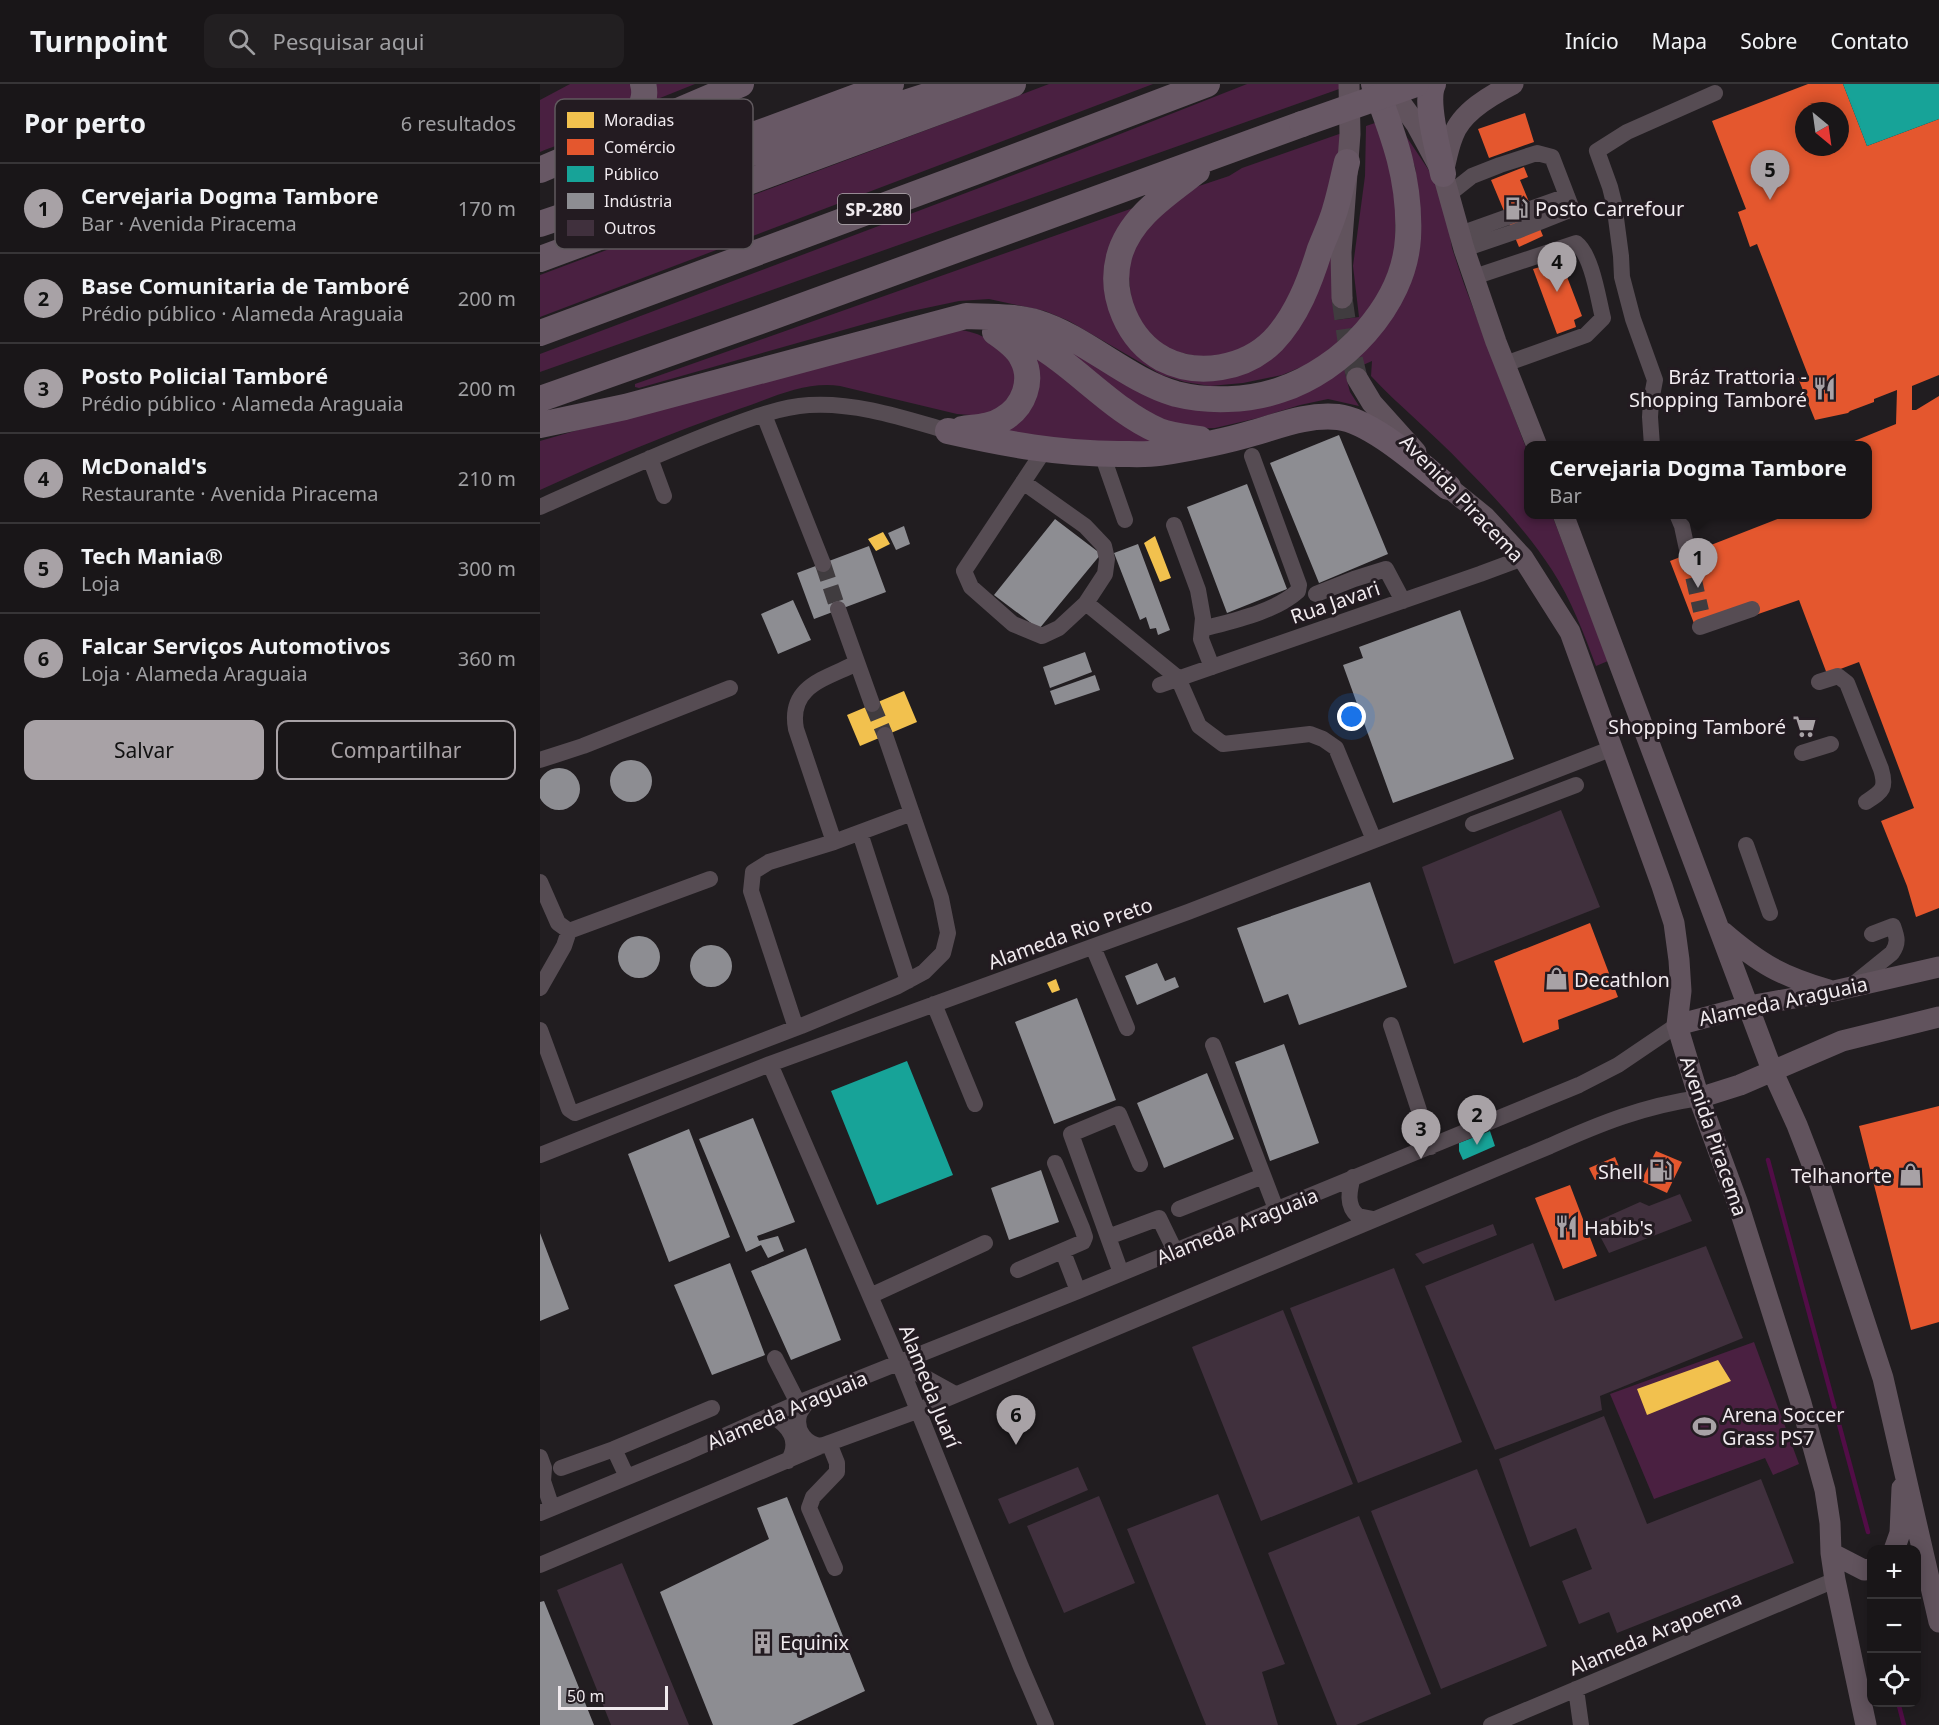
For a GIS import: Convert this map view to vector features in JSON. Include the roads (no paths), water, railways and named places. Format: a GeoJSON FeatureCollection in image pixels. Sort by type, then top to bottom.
{"type":"FeatureCollection","features":[{"type":"Feature","properties":{"kind":"highway"},"geometry":{"type":"LineString","coordinates":[[643,84],[643,99]]}},
{"type":"Feature","properties":{"kind":"highway"},"geometry":{"type":"LineString","coordinates":[[705,99],[741,84]]}},
{"type":"Feature","properties":{"kind":"highway"},"geometry":{"type":"LineString","coordinates":[[753,135],[891,84]]}},
{"type":"Feature","properties":{"kind":"highway"},"geometry":{"type":"LineString","coordinates":[[753,152],[964,84]]}},
{"type":"Feature","properties":{"kind":"highway"},"geometry":{"type":"LineString","coordinates":[[753,180],[1013,84]]}},
{"type":"Feature","properties":{"kind":"highway","name":"SP-280"},"geometry":{"type":"LineString","coordinates":[[540,333],[1207,84]]}},
{"type":"Feature","properties":{"kind":"highway"},"geometry":{"type":"LineString","coordinates":[[540,425],[625,407],[978,316],[1038,323],[1078,342],[1144,380],[1176,394],[1206,398],[1240,398],[1280,390],[1333,363],[1367,331],[1393,290],[1401,269],[1407,240],[1408,199],[1402,163],[1374,84]]}},
{"type":"Feature","properties":{"kind":"highway"},"geometry":{"type":"LineString","coordinates":[[540,399],[1416,84]]}},
{"type":"Feature","properties":{"kind":"highway"},"geometry":{"type":"LineString","coordinates":[[1433,84],[1430,105],[1446,184]]}},
{"type":"Feature","properties":{"kind":"highway"},"geometry":{"type":"LineString","coordinates":[[1216,156],[1160,199],[1141,217],[1119,256],[1116,274],[1117,294],[1123,314],[1145,346],[1176,364],[1215,369],[1234,365],[1254,355],[1272,341],[1288,321],[1315,268],[1335,212],[1347,162]]}},
{"type":"Feature","properties":{"kind":"highway"},"geometry":{"type":"LineString","coordinates":[[540,170],[555,163]]}},
{"type":"Feature","properties":{"kind":"highway"},"geometry":{"type":"LineString","coordinates":[[540,214],[555,208]]}},
{"type":"Feature","properties":{"kind":"highway"},"geometry":{"type":"LineString","coordinates":[[540,224],[555,219]]}},
{"type":"Feature","properties":{"kind":"highway"},"geometry":{"type":"LineString","coordinates":[[540,259],[567,249]]}},
{"type":"Feature","properties":{"kind":"highway"},"geometry":{"type":"LineString","coordinates":[[948,431],[987,426],[1002,420],[1013,412],[1021,401],[1028,381],[1022,357],[1011,344],[978,316]]}},
{"type":"Feature","properties":{"kind":"highway"},"geometry":{"type":"LineString","coordinates":[[978,316],[1037,344],[1126,412],[1159,431],[1216,442]]}},
{"type":"Feature","properties":{"kind":"highway"},"geometry":{"type":"LineString","coordinates":[[948,431],[1016,446],[1102,454],[1157,454],[1252,434],[1297,420],[1339,417],[1372,430],[1417,462],[1448,488]]}},
{"type":"Feature","properties":{"kind":"main road"},"geometry":{"type":"LineString","coordinates":[[1342,298],[1341,252],[1350,134],[1349,84]]}},
{"type":"Feature","properties":{"kind":"main road"},"geometry":{"type":"LineString","coordinates":[[1387,84],[1416,124],[1446,184],[1474,277],[1535,441]]}},
{"type":"Feature","properties":{"kind":"main road"},"geometry":{"type":"LineString","coordinates":[[1446,184],[1453,134],[1467,115],[1481,103],[1513,84]]}},
{"type":"Feature","properties":{"kind":"main road","name":"Avenida Piracema"},"geometry":{"type":"LineString","coordinates":[[1357,378],[1372,403],[1448,488],[1485,517],[1523,558],[1570,632],[1674,923],[1681,991],[1677,1025],[1738,1204],[1801,1403],[1825,1490],[1835,1580],[1866,1725]]}},
{"type":"Feature","properties":{"kind":"main road"},"geometry":{"type":"LineString","coordinates":[[1565,519],[1772,1070],[1819,1182],[1883,1378],[1939,1622]]}},
{"type":"Feature","properties":{"kind":"main road"},"geometry":{"type":"LineString","coordinates":[[1721,930],[1761,963],[1778,973],[1841,989]]}},
{"type":"Feature","properties":{"kind":"main road","name":"Alameda Araguaia"},"geometry":{"type":"LineString","coordinates":[[1677,1025],[1749,1005],[1841,989],[1939,967]]}},
{"type":"Feature","properties":{"kind":"main road"},"geometry":{"type":"LineString","coordinates":[[1700,1098],[1740,1085],[1842,1041],[1939,1017]]}},
{"type":"Feature","properties":{"kind":"main road"},"geometry":{"type":"LineString","coordinates":[[1896,1545],[1900,1533],[1903,1464]]}},
{"type":"Feature","properties":{"kind":"main road"},"geometry":{"type":"LineString","coordinates":[[1831,1553],[1867,1570]]}},
{"type":"Feature","properties":{"kind":"street"},"geometry":{"type":"LineString","coordinates":[[1652,441],[1650,417],[1655,380],[1622,278],[1614,203],[1597,151],[1627,132],[1715,93]]}},
{"type":"Feature","properties":{"kind":"street"},"geometry":{"type":"LineString","coordinates":[[1446,184],[1537,153],[1552,157],[1572,209],[1517,231],[1462,241]]}},
{"type":"Feature","properties":{"kind":"street"},"geometry":{"type":"LineString","coordinates":[[1474,277],[1576,243],[1583,248],[1588,261],[1603,318],[1586,335],[1505,364]]}},
{"type":"Feature","properties":{"kind":"street"},"geometry":{"type":"LineString","coordinates":[[540,507],[650,458],[710,434],[789,407],[828,405],[884,413],[948,431]]}},
{"type":"Feature","properties":{"kind":"street"},"geometry":{"type":"LineString","coordinates":[[764,415],[823,564]]}},
{"type":"Feature","properties":{"kind":"street"},"geometry":{"type":"LineString","coordinates":[[1023,482],[1085,526],[1104,546],[1107,559],[1105,574],[1086,603],[1059,628],[1042,636],[1013,624],[971,587],[964,571],[1023,482],[1045,449]]}},
{"type":"Feature","properties":{"kind":"street"},"geometry":{"type":"LineString","coordinates":[[1102,454],[1125,520]]}},
{"type":"Feature","properties":{"kind":"street"},"geometry":{"type":"LineString","coordinates":[[1202,629],[1287,601],[1298,591],[1299,585],[1252,456]]}},
{"type":"Feature","properties":{"kind":"street"},"geometry":{"type":"LineString","coordinates":[[650,458],[664,496]]}},
{"type":"Feature","properties":{"kind":"street"},"geometry":{"type":"LineString","coordinates":[[1679,520],[1688,554]]}},
{"type":"Feature","properties":{"kind":"street"},"geometry":{"type":"LineString","coordinates":[[1174,525],[1198,591],[1203,618],[1201,639],[1212,667]]}},
{"type":"Feature","properties":{"kind":"street","name":"Rua Javari"},"geometry":{"type":"LineString","coordinates":[[1160,685],[1523,558]]}},
{"type":"Feature","properties":{"kind":"street"},"geometry":{"type":"LineString","coordinates":[[1316,594],[1386,568],[1403,601]]}},
{"type":"Feature","properties":{"kind":"street"},"geometry":{"type":"LineString","coordinates":[[1086,603],[1178,678],[1199,726],[1223,744],[1310,734],[1336,747],[1374,840]]}},
{"type":"Feature","properties":{"kind":"street"},"geometry":{"type":"LineString","coordinates":[[838,609],[872,704]]}},
{"type":"Feature","properties":{"kind":"street"},"geometry":{"type":"LineString","coordinates":[[1700,627],[1752,609]]}},
{"type":"Feature","properties":{"kind":"street"},"geometry":{"type":"LineString","coordinates":[[834,842],[796,729],[795,710],[798,698],[808,687],[857,663]]}},
{"type":"Feature","properties":{"kind":"street"},"geometry":{"type":"LineString","coordinates":[[1819,682],[1838,676],[1847,683],[1881,769],[1885,782],[1883,790],[1866,802]]}},
{"type":"Feature","properties":{"kind":"street"},"geometry":{"type":"LineString","coordinates":[[540,760],[583,746],[730,688]]}},
{"type":"Feature","properties":{"kind":"street"},"geometry":{"type":"LineString","coordinates":[[540,1030],[569,1110],[575,1113],[852,1006],[924,972],[943,953],[948,933],[941,898],[885,735]]}},
{"type":"Feature","properties":{"kind":"street"},"geometry":{"type":"LineString","coordinates":[[1802,753],[1831,744]]}},
{"type":"Feature","properties":{"kind":"street","name":"Alameda Rio Preto"},"geometry":{"type":"LineString","coordinates":[[540,1155],[770,1064],[1188,912],[1613,748]]}},
{"type":"Feature","properties":{"kind":"street"},"geometry":{"type":"LineString","coordinates":[[1473,824],[1579,792],[1569,765]]}},
{"type":"Feature","properties":{"kind":"street"},"geometry":{"type":"LineString","coordinates":[[796,1028],[752,891],[753,872],[769,862],[834,842],[912,813]]}},
{"type":"Feature","properties":{"kind":"street"},"geometry":{"type":"LineString","coordinates":[[860,832],[908,981]]}},
{"type":"Feature","properties":{"kind":"street"},"geometry":{"type":"LineString","coordinates":[[1746,845],[1770,913]]}},
{"type":"Feature","properties":{"kind":"street"},"geometry":{"type":"LineString","coordinates":[[569,931],[710,879]]}},
{"type":"Feature","properties":{"kind":"street"},"geometry":{"type":"LineString","coordinates":[[540,882],[558,923],[569,931]]}},
{"type":"Feature","properties":{"kind":"street"},"geometry":{"type":"LineString","coordinates":[[1841,989],[1892,953],[1897,946],[1898,939],[1893,926],[1872,934]]}},
{"type":"Feature","properties":{"kind":"street"},"geometry":{"type":"LineString","coordinates":[[540,987],[564,946],[569,931]]}},
{"type":"Feature","properties":{"kind":"street"},"geometry":{"type":"LineString","coordinates":[[1093,946],[1127,1028]]}},
{"type":"Feature","properties":{"kind":"street"},"geometry":{"type":"LineString","coordinates":[[934,1004],[975,1104]]}},
{"type":"Feature","properties":{"kind":"street","name":"Alameda Araguaia"},"geometry":{"type":"LineString","coordinates":[[546,1510],[804,1401],[1121,1274],[1579,1085],[1618,1065],[1677,1025]]}},
{"type":"Feature","properties":{"kind":"street"},"geometry":{"type":"LineString","coordinates":[[1391,1026],[1431,1147]]}},
{"type":"Feature","properties":{"kind":"street"},"geometry":{"type":"LineString","coordinates":[[1213,1045],[1276,1209]]}},
{"type":"Feature","properties":{"kind":"street","name":"Alameda Juarí"},"geometry":{"type":"LineString","coordinates":[[770,1064],[899,1363],[1046,1725]]}},
{"type":"Feature","properties":{"kind":"street"},"geometry":{"type":"LineString","coordinates":[[540,1565],[1600,1124],[1664,1103],[1700,1098]]}},
{"type":"Feature","properties":{"kind":"street"},"geometry":{"type":"LineString","coordinates":[[1121,1274],[1071,1134],[1119,1114],[1140,1164]]}},
{"type":"Feature","properties":{"kind":"street"},"geometry":{"type":"LineString","coordinates":[[1018,1270],[1063,1252],[1083,1242],[1085,1237],[1055,1163]]}},
{"type":"Feature","properties":{"kind":"street"},"geometry":{"type":"LineString","coordinates":[[1179,1209],[1263,1176]]}},
{"type":"Feature","properties":{"kind":"street"},"geometry":{"type":"LineString","coordinates":[[1353,1177],[1349,1190],[1351,1208],[1358,1216],[1373,1219]]}},
{"type":"Feature","properties":{"kind":"street"},"geometry":{"type":"LineString","coordinates":[[1108,1237],[1159,1218],[1175,1251]]}},
{"type":"Feature","properties":{"kind":"street"},"geometry":{"type":"LineString","coordinates":[[870,1296],[985,1243]]}},
{"type":"Feature","properties":{"kind":"street"},"geometry":{"type":"LineString","coordinates":[[1063,1252],[1078,1291]]}},
{"type":"Feature","properties":{"kind":"street"},"geometry":{"type":"LineString","coordinates":[[775,1359],[804,1401],[798,1417],[804,1438],[810,1443],[825,1445],[837,1463],[837,1472],[813,1497],[810,1508],[835,1568]]}},
{"type":"Feature","properties":{"kind":"street"},"geometry":{"type":"LineString","coordinates":[[899,1363],[955,1394]]}},
{"type":"Feature","properties":{"kind":"street"},"geometry":{"type":"LineString","coordinates":[[561,1468],[614,1449],[712,1408]]}},
{"type":"Feature","properties":{"kind":"street"},"geometry":{"type":"LineString","coordinates":[[771,1415],[783,1423],[792,1436],[793,1452],[788,1461]]}},
{"type":"Feature","properties":{"kind":"street"},"geometry":{"type":"LineString","coordinates":[[614,1449],[627,1477]]}},
{"type":"Feature","properties":{"kind":"street"},"geometry":{"type":"LineString","coordinates":[[540,1457],[544,1468],[546,1510]]}},
{"type":"Feature","properties":{"kind":"street","name":"Alameda Arapoema"},"geometry":{"type":"LineString","coordinates":[[1491,1725],[1835,1580]]}},
{"type":"Feature","properties":{"kind":"street"},"geometry":{"type":"LineString","coordinates":[[1575,1689],[1581,1725]]}},
{"type":"Feature","properties":{"kind":"waterway"},"geometry":{"type":"LineString","coordinates":[[1768,1160],[1868,1532]]}},
{"type":"Feature","properties":{"kind":"waterway"},"geometry":{"type":"LineString","coordinates":[[1899,1707],[1904,1725]]}},
{"type":"Feature","properties":{"kind":"tunnel"},"geometry":{"type":"LineString","coordinates":[[1342,298],[1348,341],[1357,378]]}},
{"type":"Feature","properties":{"kind":"tunnel"},"geometry":{"type":"LineString","coordinates":[[1688,554],[1701,611]]}},
{"type":"Feature","properties":{"kind":"tunnel"},"geometry":{"type":"LineString","coordinates":[[823,564],[838,609]]}},
{"type":"Feature","properties":{"kind":"tunnel"},"geometry":{"type":"LineString","coordinates":[[872,704],[885,735]]}},
{"type":"Feature","properties":{"kind":"place","name":"Tech Mania®"},"geometry":{"type":"Point","coordinates":[1770,200]}},
{"type":"Feature","properties":{"kind":"place","name":"Posto Carrefour"},"geometry":{"type":"Point","coordinates":[1517,208]}},
{"type":"Feature","properties":{"kind":"place","name":"McDonald's"},"geometry":{"type":"Point","coordinates":[1557,292]}},
{"type":"Feature","properties":{"kind":"place","name":"Bráz Trattoria - Shopping Tamboré"},"geometry":{"type":"Point","coordinates":[1825,388]}},
{"type":"Feature","properties":{"kind":"place","name":"Cervejaria Dogma Tambore"},"geometry":{"type":"Point","coordinates":[1698,588]}},
{"type":"Feature","properties":{"kind":"place","name":"Shopping Tamboré"},"geometry":{"type":"Point","coordinates":[1804,726]}},
{"type":"Feature","properties":{"kind":"place","name":"Decathlon"},"geometry":{"type":"Point","coordinates":[1556,979]}},
{"type":"Feature","properties":{"kind":"place","name":"Base Comunitaria de Tamboré"},"geometry":{"type":"Point","coordinates":[1477,1145]}},
{"type":"Feature","properties":{"kind":"place","name":"Posto Policial Tamboré"},"geometry":{"type":"Point","coordinates":[1421,1159]}},
{"type":"Feature","properties":{"kind":"place","name":"Shell"},"geometry":{"type":"Point","coordinates":[1661,1171]}},
{"type":"Feature","properties":{"kind":"place","name":"Telhanorte"},"geometry":{"type":"Point","coordinates":[1910,1175]}},
{"type":"Feature","properties":{"kind":"place","name":"Habib's"},"geometry":{"type":"Point","coordinates":[1566,1227]}},
{"type":"Feature","properties":{"kind":"place","name":"Arena Soccer Grass PS7"},"geometry":{"type":"Point","coordinates":[1704,1426]}},
{"type":"Feature","properties":{"kind":"place","name":"Falcar Serviços Automotivos"},"geometry":{"type":"Point","coordinates":[1016,1445]}},
{"type":"Feature","properties":{"kind":"place","name":"Equinix"},"geometry":{"type":"Point","coordinates":[762,1642]}}]}
